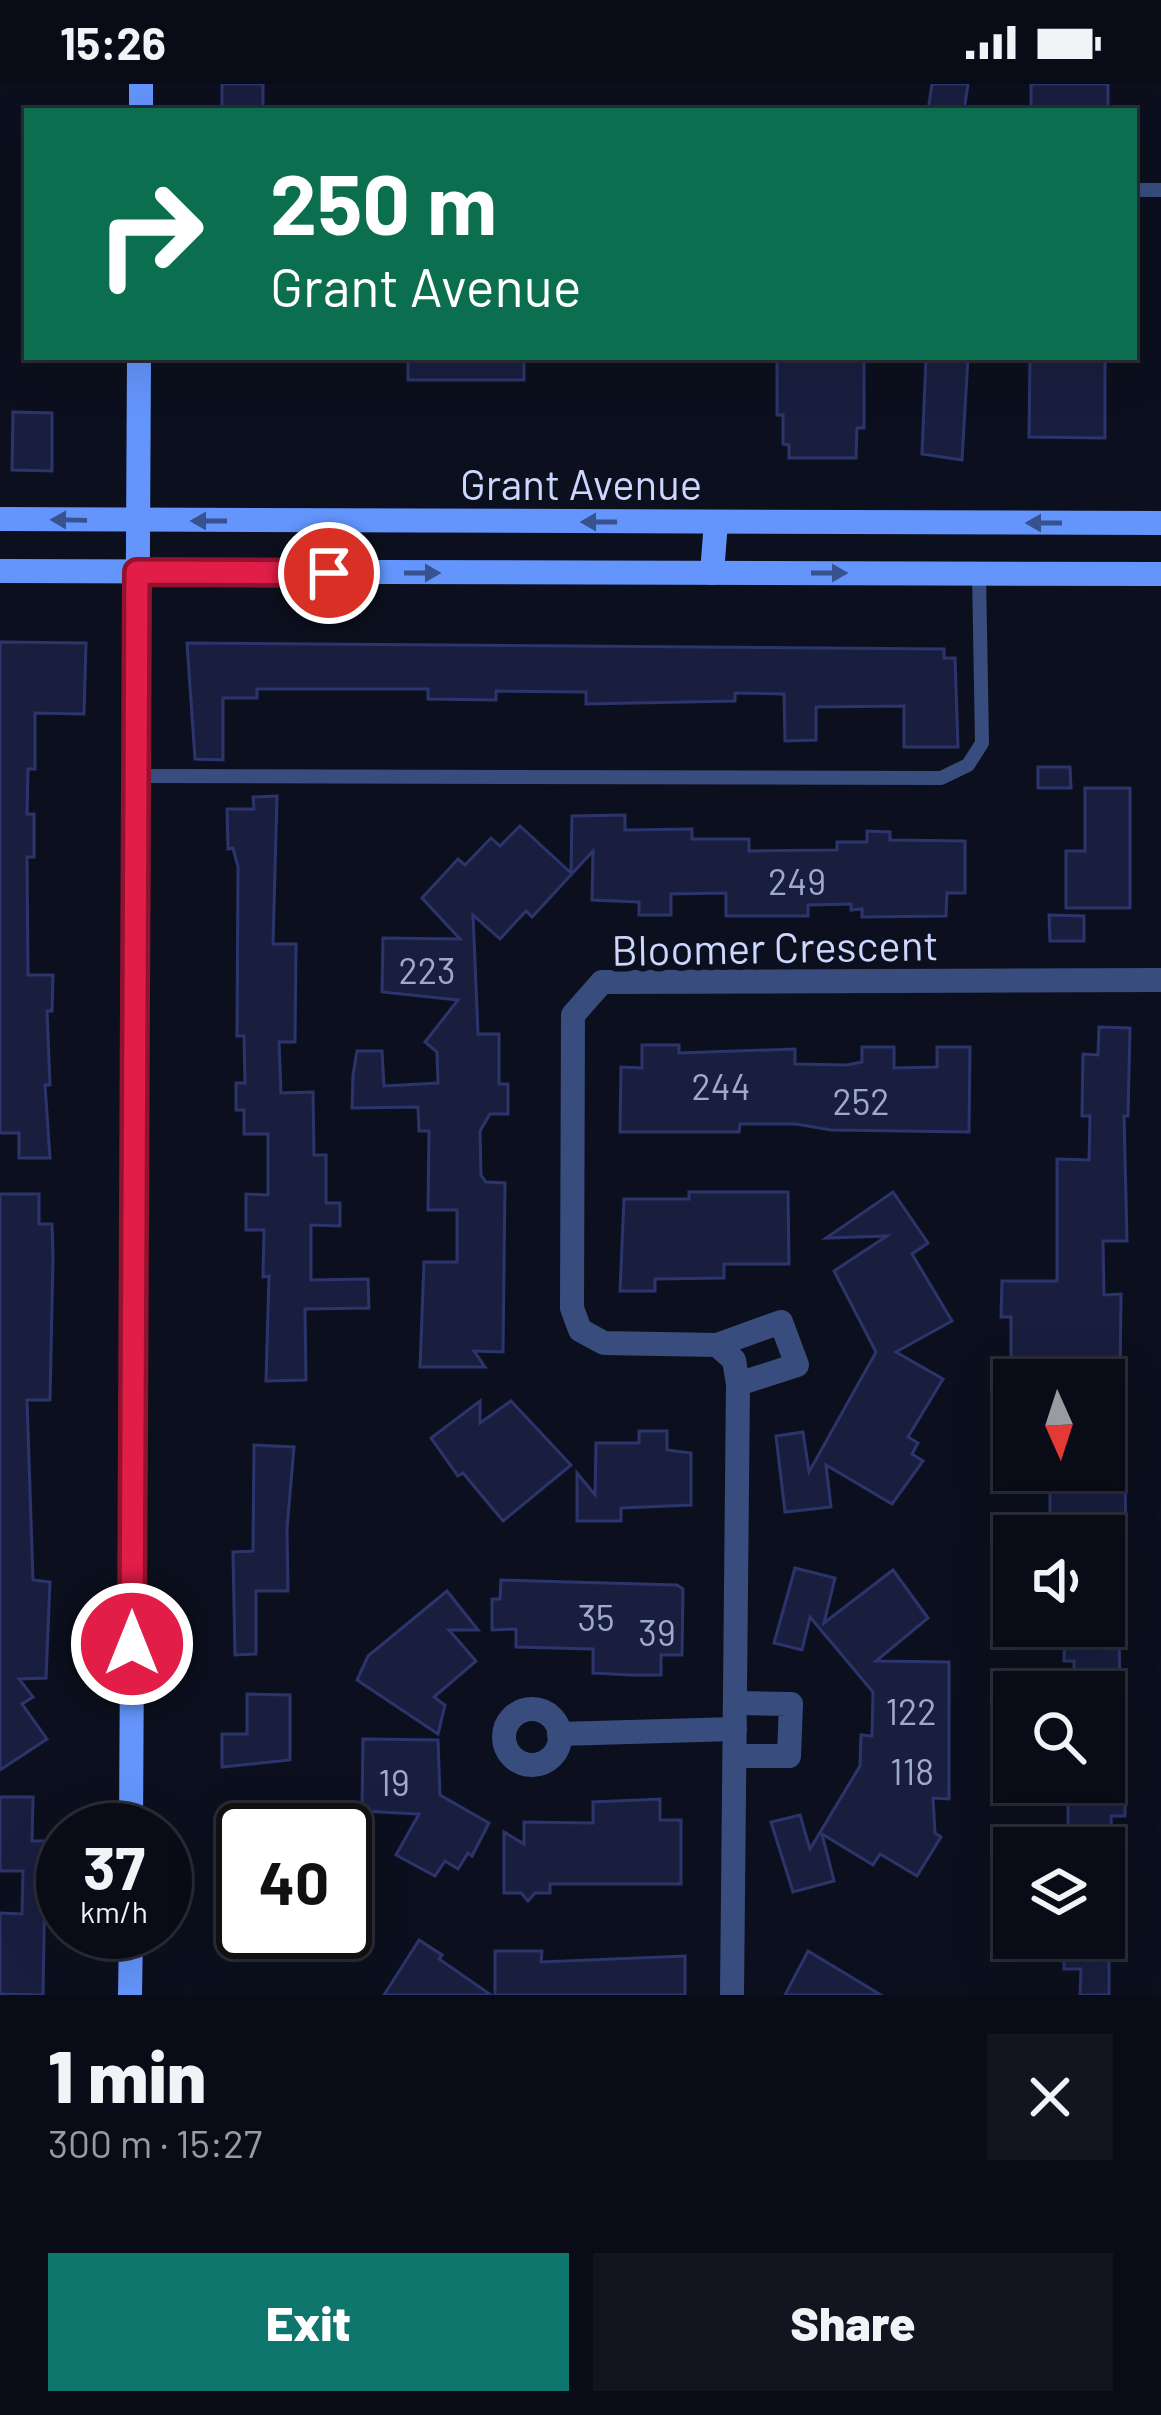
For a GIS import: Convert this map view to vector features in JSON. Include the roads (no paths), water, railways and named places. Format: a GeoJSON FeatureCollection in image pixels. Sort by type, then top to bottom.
{"type":"FeatureCollection","features":[{"type":"Feature","properties":{"kind":"main road"},"geometry":{"type":"LineString","coordinates":[[131,1803],[139,360]]}},
{"type":"Feature","properties":{"kind":"main road","name":"Grant Avenue"},"geometry":{"type":"LineString","coordinates":[[0,519],[1161,523]]}},
{"type":"Feature","properties":{"kind":"main road"},"geometry":{"type":"LineString","coordinates":[[712,573],[716,522]]}},
{"type":"Feature","properties":{"kind":"main road"},"geometry":{"type":"LineString","coordinates":[[0,571],[1161,574]]}},
{"type":"Feature","properties":{"kind":"main road"},"geometry":{"type":"LineString","coordinates":[[130,1959],[130,1995]]}},
{"type":"Feature","properties":{"kind":"street","name":"Bloomer Crescent"},"geometry":{"type":"LineString","coordinates":[[738,1384],[796,1365],[781,1322],[717,1345],[604,1342],[580,1330],[572,1308],[573,1015],[586,994],[602,982],[1161,980]]}},
{"type":"Feature","properties":{"kind":"street"},"geometry":{"type":"LineString","coordinates":[[717,1345],[734,1360],[738,1384],[732,1995]]}},
{"type":"Feature","properties":{"kind":"street"},"geometry":{"type":"LineString","coordinates":[[735,1702],[791,1704],[789,1756],[735,1756]]}},
{"type":"Feature","properties":{"kind":"street"},"geometry":{"type":"LineString","coordinates":[[559,1734],[735,1729]]}},
{"type":"Feature","properties":{"kind":"lane"},"geometry":{"type":"LineString","coordinates":[[136,776],[941,778],[968,765],[982,743],[979,573]]}}]}
